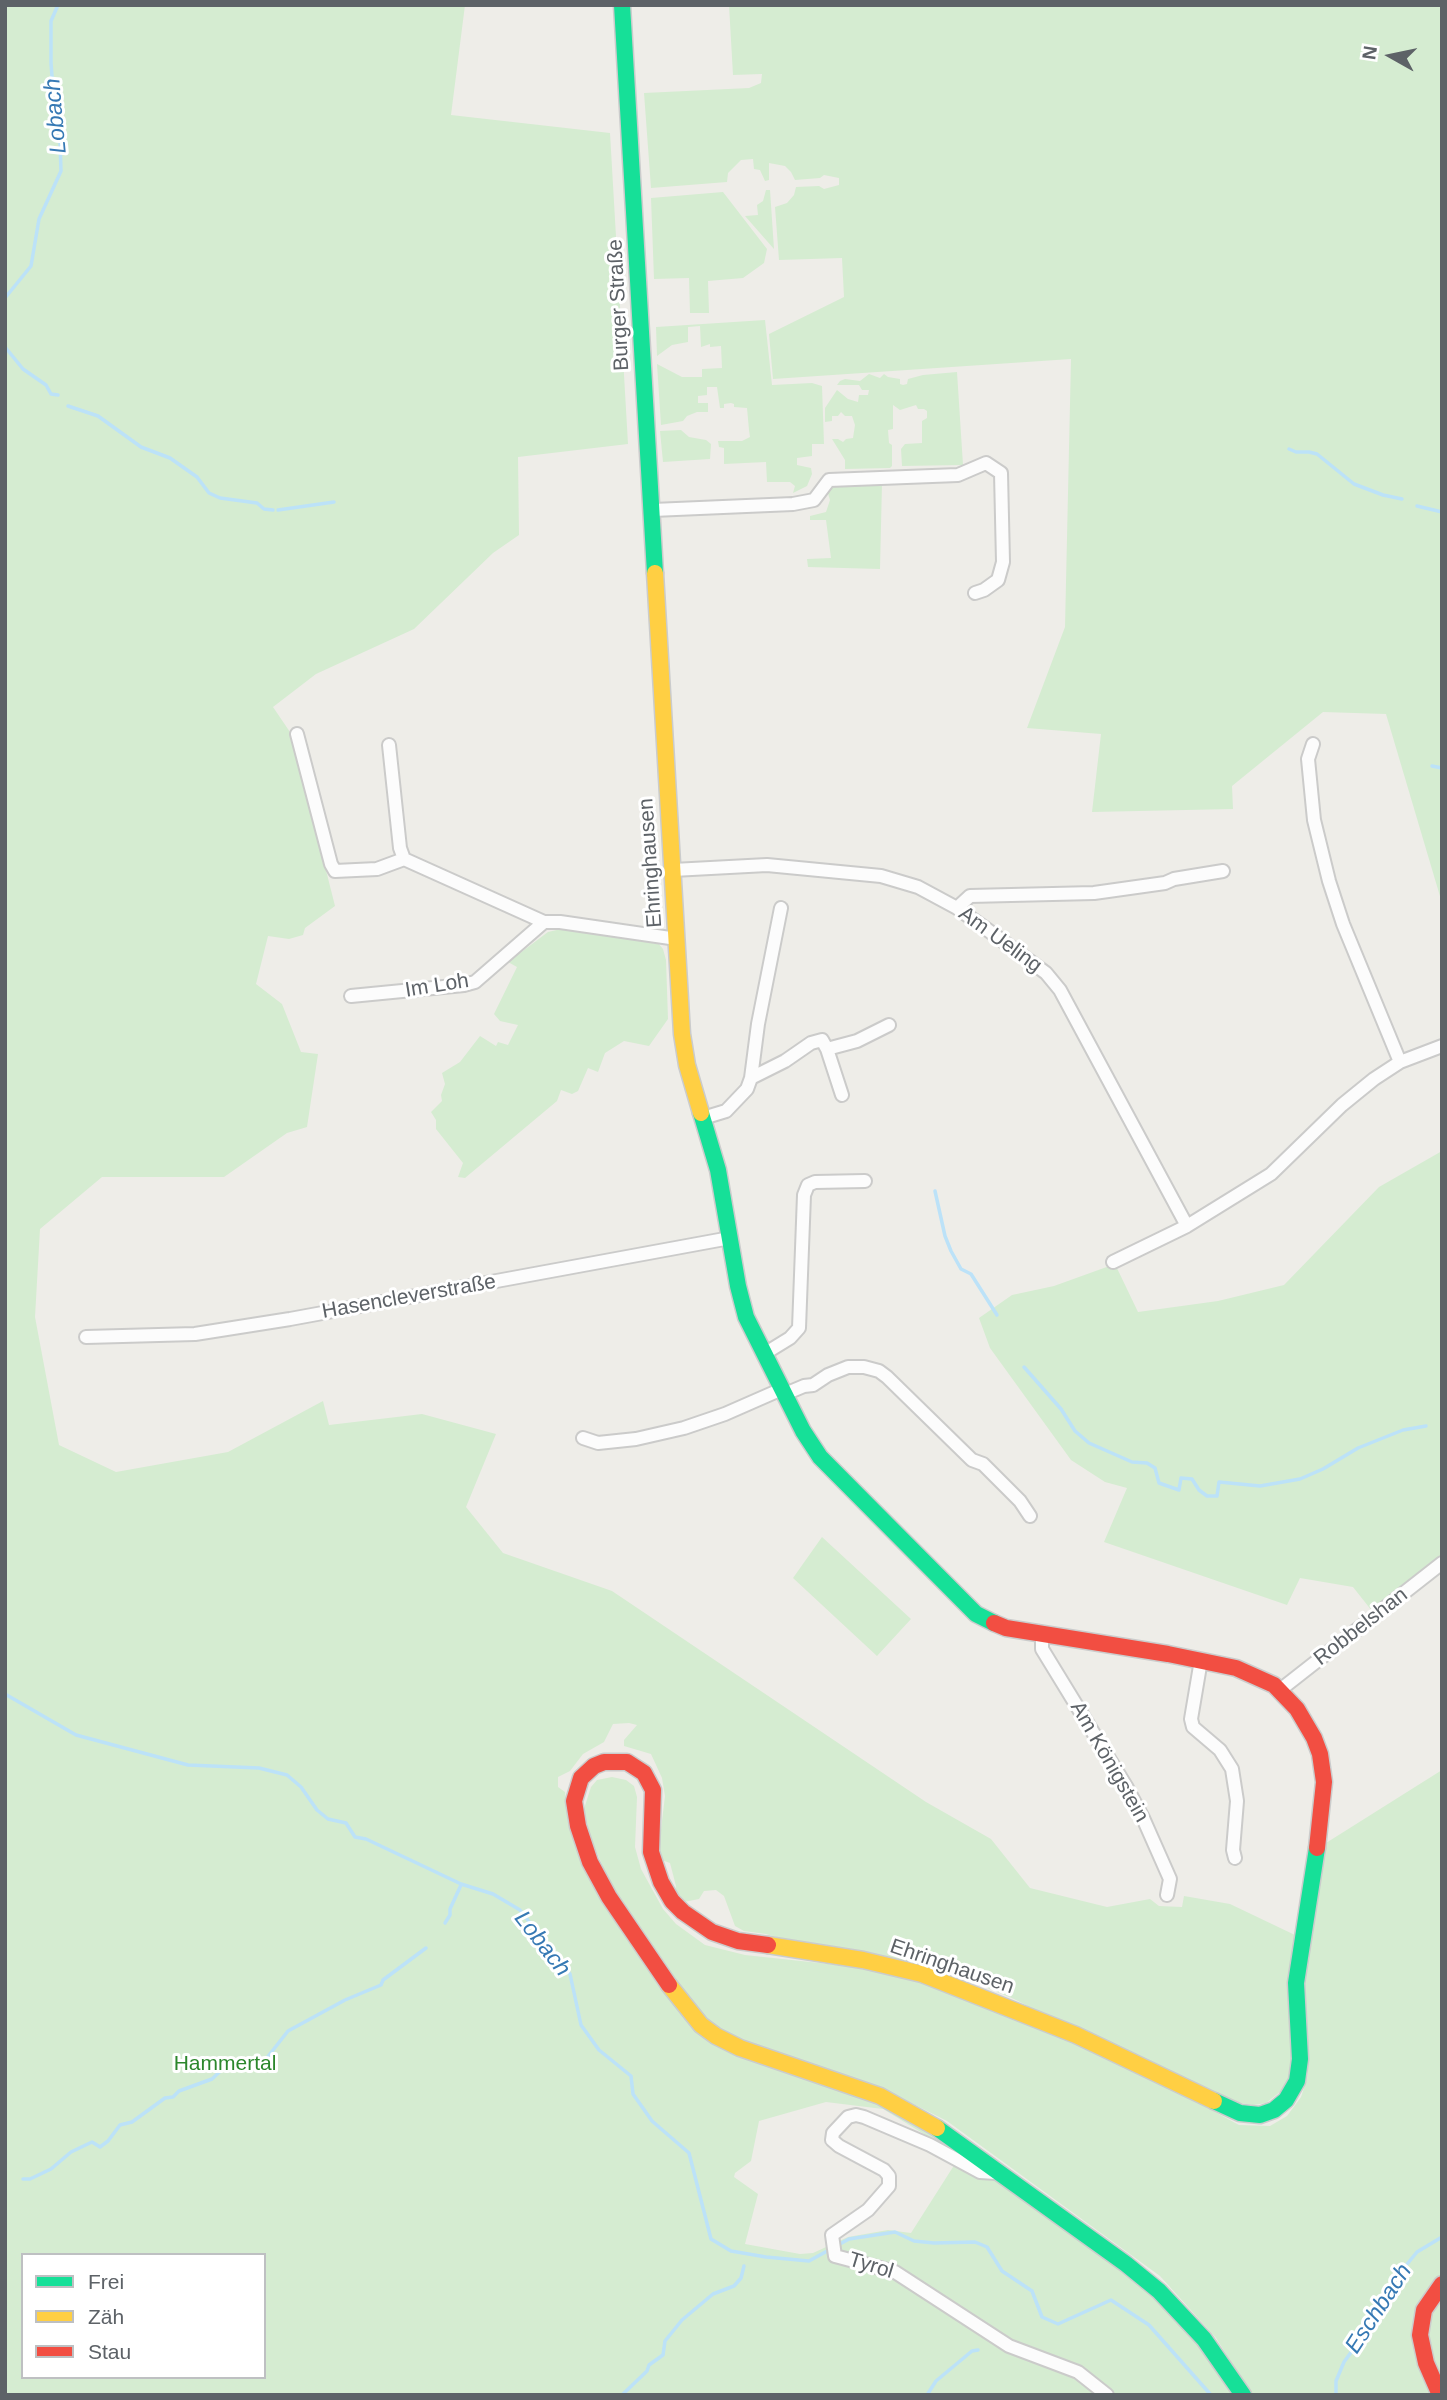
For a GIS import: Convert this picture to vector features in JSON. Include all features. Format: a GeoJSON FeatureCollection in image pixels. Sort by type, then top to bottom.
{"type":"FeatureCollection","features":[{"type":"Feature","properties":{"kind":"main road","name":"Burger Straße"},"geometry":{"type":"LineString","coordinates":[[622,5],[653,510],[656,603]]}},
{"type":"Feature","properties":{"kind":"main road","name":"Ehringhausen"},"geometry":{"type":"LineString","coordinates":[[656,603],[684,1049],[718,1170],[746,1317],[807,1437],[824,1463],[983,1618],[998,1626],[1201,1660],[1250,1673],[1280,1690],[1297,1709],[1314,1738],[1323,1770],[1324,1800],[1297,1972],[1295,1994],[1300,2059],[1294,2088],[1286,2101],[1275,2110],[1260,2115],[1234,2112],[1076,2035],[922,1974],[863,1960],[738,1941],[712,1932],[683,1912],[668,1895],[657,1876],[651,1845],[654,1798],[651,1784],[644,1773],[632,1764],[616,1760],[599,1763],[581,1779],[575,1794],[581,1837],[590,1862],[615,1907],[683,2005],[701,2025],[740,2048],[891,2101],[936,2127],[1126,2264],[1159,2291],[1205,2339],[1243,2395]]}},
{"type":"Feature","properties":{"kind":"main road"},"geometry":{"type":"LineString","coordinates":[[1440,2395],[1426,2362],[1420,2335],[1424,2310],[1442,2284]]}},
{"type":"Feature","properties":{"kind":"street"},"geometry":{"type":"LineString","coordinates":[[653,510],[793,504],[814,500],[829,480],[958,475],[986,463],[1001,473],[1003,562],[998,580],[975,593]]}},
{"type":"Feature","properties":{"kind":"street"},"geometry":{"type":"LineString","coordinates":[[297,734],[335,871],[377,869],[404,859],[544,922],[677,939]]}},
{"type":"Feature","properties":{"kind":"street"},"geometry":{"type":"LineString","coordinates":[[1312,744],[1308,759],[1314,820],[1329,881],[1343,924],[1400,1062]]}},
{"type":"Feature","properties":{"kind":"street"},"geometry":{"type":"LineString","coordinates":[[389,745],[400,848],[404,859]]}},
{"type":"Feature","properties":{"kind":"street","name":"Am Ueling"},"geometry":{"type":"LineString","coordinates":[[673,870],[767,865],[881,876],[908,882],[957,908],[1046,973],[1060,990],[1187,1226]]}},
{"type":"Feature","properties":{"kind":"street"},"geometry":{"type":"LineString","coordinates":[[957,908],[970,896],[1094,893],[1166,883],[1174,879],[1223,871]]}},
{"type":"Feature","properties":{"kind":"street"},"geometry":{"type":"LineString","coordinates":[[703,1118],[726,1111],[747,1089],[782,908]]}},
{"type":"Feature","properties":{"kind":"street","name":"Im Loh"},"geometry":{"type":"LineString","coordinates":[[351,996],[475,982],[544,922]]}},
{"type":"Feature","properties":{"kind":"street"},"geometry":{"type":"LineString","coordinates":[[827,1049],[857,1041],[889,1025]]}},
{"type":"Feature","properties":{"kind":"street"},"geometry":{"type":"LineString","coordinates":[[751,1078],[785,1061],[811,1043],[822,1040],[842,1095]]}},
{"type":"Feature","properties":{"kind":"street"},"geometry":{"type":"LineString","coordinates":[[1112,1262],[1187,1226],[1271,1174],[1342,1105],[1374,1079],[1400,1062],[1442,1046]]}},
{"type":"Feature","properties":{"kind":"street"},"geometry":{"type":"LineString","coordinates":[[765,1354],[790,1338],[799,1328],[802,1315],[804,1195],[808,1185],[815,1182],[865,1181]]}},
{"type":"Feature","properties":{"kind":"street","name":"Hasencleverstraße"},"geometry":{"type":"LineString","coordinates":[[86,1337],[138,1338],[195,1334],[730,1238]]}},
{"type":"Feature","properties":{"kind":"street"},"geometry":{"type":"LineString","coordinates":[[583,1438],[598,1443],[684,1428],[783,1391],[813,1385],[843,1369],[858,1366],[887,1377],[972,1460],[983,1464],[1020,1501],[1030,1516]]}},
{"type":"Feature","properties":{"kind":"street","name":"Robbelshan"},"geometry":{"type":"LineString","coordinates":[[1280,1690],[1442,1563]]}},
{"type":"Feature","properties":{"kind":"street","name":"Am Königstein"},"geometry":{"type":"LineString","coordinates":[[1042,1633],[1042,1649],[1143,1818],[1170,1879],[1167,1895]]}},
{"type":"Feature","properties":{"kind":"street"},"geometry":{"type":"LineString","coordinates":[[1201,1660],[1191,1719],[1193,1727],[1213,1743],[1232,1769],[1237,1801],[1233,1850],[1235,1858]]}},
{"type":"Feature","properties":{"kind":"street","name":"Tyrol"},"geometry":{"type":"LineString","coordinates":[[997,2173],[980,2172],[930,2145],[864,2117],[848,2117],[833,2133],[832,2140],[884,2169],[889,2176],[889,2186],[868,2210],[832,2235],[835,2256],[895,2272],[1009,2346],[1078,2372],[1107,2395]]}},
{"type":"Feature","properties":{"kind":"green space","name":"Hammertal"},"geometry":{"type":"Polygon","coordinates":[[[5,5],[465,5],[451,115],[610,133],[628,444],[518,457],[519,535],[493,553],[414,629],[316,674],[273,707],[292,735],[335,906],[305,928],[303,935],[289,939],[268,936],[256,984],[282,1004],[301,1052],[318,1054],[307,1127],[287,1133],[224,1177],[102,1177],[40,1229],[35,1317],[59,1445],[116,1472],[228,1452],[323,1401],[329,1425],[422,1414],[496,1434],[466,1507],[503,1553],[612,1591],[926,1802],[991,1839],[1030,1888],[1107,1907],[1150,1899],[1159,1906],[1182,1907],[1184,1896],[1230,1904],[1295,1935],[1288,1985],[1293,2046],[1290,2077],[1285,2088],[1266,2103],[1239,2103],[964,1978],[897,1959],[798,1944],[766,1934],[744,1931],[735,1926],[724,1896],[716,1890],[704,1891],[699,1899],[684,1902],[675,1894],[676,1886],[670,1863],[659,1859],[665,1796],[662,1778],[651,1754],[624,1746],[624,1740],[637,1725],[613,1724],[604,1742],[583,1754],[570,1771],[558,1777],[558,1787],[565,1792],[568,1822],[577,1848],[688,2021],[907,2116],[1135,2279],[1188,2330],[1232,2395],[5,2395],[5,5]],[[826,2102],[759,2121],[751,2161],[735,2173],[734,2177],[758,2194],[745,2244],[800,2254],[813,2253],[848,2237],[888,2230],[911,2233],[960,2156],[883,2109],[826,2102]]]}},
{"type":"Feature","properties":{"kind":"green space"},"geometry":{"type":"Polygon","coordinates":[[[729,5],[1442,5],[1442,903],[1386,714],[1323,712],[1232,786],[1233,809],[1092,812],[1101,734],[1027,728],[1065,627],[1071,359],[773,379],[769,334],[844,297],[842,258],[779,260],[775,207],[787,203],[794,195],[796,187],[819,186],[824,189],[839,185],[839,178],[824,175],[820,178],[795,180],[785,166],[769,163],[769,180],[765,181],[760,170],[754,169],[753,159],[741,160],[728,173],[727,182],[651,188],[644,93],[749,88],[761,83],[762,74],[733,75],[729,5]]]}},
{"type":"Feature","properties":{"kind":"green space"},"geometry":{"type":"Polygon","coordinates":[[[766,190],[770,190],[774,249],[745,216],[758,215],[757,205],[763,201],[766,190]]]}},
{"type":"Feature","properties":{"kind":"green space"},"geometry":{"type":"Polygon","coordinates":[[[723,192],[767,249],[764,263],[743,278],[708,281],[709,313],[690,313],[689,278],[654,279],[651,198],[723,192]]]}},
{"type":"Feature","properties":{"kind":"green space"},"geometry":{"type":"Polygon","coordinates":[[[765,320],[772,385],[812,383],[822,386],[824,444],[812,444],[812,456],[797,458],[797,465],[811,468],[812,474],[807,486],[793,493],[795,486],[790,482],[767,482],[766,462],[724,464],[724,448],[719,447],[718,441],[742,441],[750,437],[747,408],[734,407],[731,403],[720,408],[717,387],[707,387],[707,395],[698,396],[698,403],[708,403],[708,412],[697,412],[683,421],[661,425],[657,364],[682,377],[702,377],[702,369],[722,368],[721,346],[710,347],[710,344],[701,347],[700,326],[688,327],[688,342],[672,345],[657,356],[656,327],[765,320]]]}},
{"type":"Feature","properties":{"kind":"green space"},"geometry":{"type":"Polygon","coordinates":[[[957,372],[963,465],[902,466],[901,449],[905,444],[922,443],[922,421],[927,418],[927,411],[918,409],[916,405],[900,410],[893,405],[893,429],[888,430],[889,443],[892,445],[892,466],[845,469],[845,460],[832,439],[843,442],[853,438],[855,425],[852,416],[845,416],[841,412],[838,416],[832,416],[832,421],[825,422],[825,408],[837,390],[848,399],[858,402],[859,395],[868,395],[869,390],[862,390],[859,385],[837,385],[840,381],[860,381],[869,374],[880,378],[884,374],[900,379],[900,384],[903,385],[907,384],[908,379],[923,375],[957,372]]]}},
{"type":"Feature","properties":{"kind":"green space"},"geometry":{"type":"Polygon","coordinates":[[[681,430],[689,437],[706,440],[711,444],[710,459],[663,462],[660,431],[681,430]]]}},
{"type":"Feature","properties":{"kind":"green space"},"geometry":{"type":"Polygon","coordinates":[[[882,483],[880,569],[808,567],[807,559],[831,558],[826,520],[810,520],[810,516],[826,512],[830,500],[827,490],[837,485],[882,483]]]}},
{"type":"Feature","properties":{"kind":"green space"},"geometry":{"type":"Polygon","coordinates":[[[561,929],[658,943],[666,960],[668,1019],[649,1046],[624,1041],[605,1053],[598,1072],[588,1068],[578,1091],[572,1094],[561,1090],[557,1101],[465,1178],[458,1177],[463,1163],[436,1129],[436,1120],[431,1112],[442,1101],[445,1084],[442,1073],[460,1062],[480,1036],[496,1046],[498,1042],[508,1045],[518,1025],[500,1021],[494,1014],[517,967],[508,962],[548,932],[561,929]]]}},
{"type":"Feature","properties":{"kind":"green space"},"geometry":{"type":"Polygon","coordinates":[[[1442,1151],[1442,1559],[1372,1611],[1353,1587],[1300,1578],[1287,1605],[1104,1542],[1127,1488],[1105,1482],[1071,1460],[990,1348],[979,1318],[1012,1295],[1054,1286],[1115,1264],[1138,1312],[1218,1301],[1284,1285],[1379,1187],[1442,1151]]]}},
{"type":"Feature","properties":{"kind":"green space"},"geometry":{"type":"Polygon","coordinates":[[[822,1537],[911,1619],[877,1656],[793,1578],[822,1537]]]}},
{"type":"Feature","properties":{"kind":"green space"},"geometry":{"type":"Polygon","coordinates":[[[1442,1770],[1442,2275],[1421,2303],[1435,2395],[1252,2395],[1216,2338],[1160,2276],[947,2121],[875,2085],[733,2038],[713,2026],[694,2008],[611,1885],[590,1837],[584,1809],[591,1787],[597,1780],[612,1777],[626,1780],[634,1786],[637,1797],[635,1847],[641,1869],[663,1909],[676,1924],[705,1945],[745,1955],[885,1970],[914,1978],[1132,2067],[1239,2125],[1270,2126],[1287,2116],[1301,2097],[1307,2079],[1309,2057],[1304,2010],[1304,1970],[1326,1843],[1442,1770]]]}},
{"type":"Feature","properties":{"kind":"green space"},"geometry":{"type":"Polygon","coordinates":[[[1442,2292],[1442,2386],[1425,2332],[1436,2298],[1442,2292]]]}},
{"type":"Feature","properties":{"kind":"waterway","name":"Lobach"},"geometry":{"type":"LineString","coordinates":[[5,298],[31,266],[39,219],[61,171],[51,63],[51,21],[58,5]]}},
{"type":"Feature","properties":{"kind":"waterway"},"geometry":{"type":"LineString","coordinates":[[5,347],[23,369],[46,385],[51,394],[58,395]]}},
{"type":"Feature","properties":{"kind":"waterway"},"geometry":{"type":"LineString","coordinates":[[68,406],[98,416],[141,447],[170,458],[197,477],[209,493],[220,498],[257,503],[264,509],[273,510]]}},
{"type":"Feature","properties":{"kind":"waterway"},"geometry":{"type":"LineString","coordinates":[[1289,449],[1317,454],[1354,484],[1402,499]]}},
{"type":"Feature","properties":{"kind":"waterway"},"geometry":{"type":"LineString","coordinates":[[278,510],[334,502]]}},
{"type":"Feature","properties":{"kind":"waterway"},"geometry":{"type":"LineString","coordinates":[[1417,506],[1442,512]]}},
{"type":"Feature","properties":{"kind":"waterway"},"geometry":{"type":"LineString","coordinates":[[1432,766],[1442,768]]}},
{"type":"Feature","properties":{"kind":"waterway"},"geometry":{"type":"LineString","coordinates":[[935,1191],[951,1251],[961,1269],[971,1274],[997,1315]]}},
{"type":"Feature","properties":{"kind":"waterway"},"geometry":{"type":"LineString","coordinates":[[1024,1367],[1061,1409],[1075,1431],[1089,1443],[1132,1462],[1147,1463],[1155,1468],[1159,1483],[1179,1490],[1181,1478],[1192,1479],[1207,1496],[1217,1496],[1219,1482],[1260,1486],[1300,1479],[1358,1448],[1403,1430],[1426,1426]]}},
{"type":"Feature","properties":{"kind":"waterway","name":"Lobach"},"geometry":{"type":"LineString","coordinates":[[5,1694],[76,1735],[188,1765],[259,1768],[287,1775],[301,1787],[317,1810],[328,1819],[346,1823],[355,1837],[366,1839],[461,1884],[493,1894],[520,1910],[570,1974],[581,2025],[599,2050],[631,2076],[633,2094],[652,2121],[689,2153],[711,2239],[731,2251],[809,2261],[849,2239],[895,2232],[914,2241],[975,2242],[987,2247],[1002,2271],[1032,2291],[1042,2317],[1058,2324],[1111,2300],[1149,2325],[1211,2395]]}},
{"type":"Feature","properties":{"kind":"waterway"},"geometry":{"type":"LineString","coordinates":[[445,1923],[461,1885]]}},
{"type":"Feature","properties":{"kind":"waterway"},"geometry":{"type":"LineString","coordinates":[[23,2179],[30,2179],[51,2169],[71,2152],[92,2142],[100,2147],[120,2125],[132,2122],[165,2098],[212,2079],[229,2063],[266,2059],[288,2031],[345,2000],[381,1985],[383,1980],[426,1948]]}},
{"type":"Feature","properties":{"kind":"waterway","name":"Eschbach"},"geometry":{"type":"LineString","coordinates":[[1336,2395],[1336,2381],[1344,2362],[1389,2300],[1399,2274],[1417,2252],[1442,2237]]}},
{"type":"Feature","properties":{"kind":"waterway"},"geometry":{"type":"LineString","coordinates":[[622,2395],[647,2371],[649,2365],[663,2355],[665,2341],[682,2320],[713,2294],[734,2286],[741,2278],[744,2266]]}},
{"type":"Feature","properties":{"kind":"waterway"},"geometry":{"type":"LineString","coordinates":[[927,2395],[936,2381],[972,2351],[978,2350]]}},
{"type":"Feature","properties":{"kind":"traffic: fast"},"geometry":{"type":"LineString","coordinates":[[622,5],[655,573]]}},
{"type":"Feature","properties":{"kind":"traffic: fast"},"geometry":{"type":"LineString","coordinates":[[701,1113],[718,1170],[746,1317],[803,1431],[820,1457],[976,1614],[994,1623]]}},
{"type":"Feature","properties":{"kind":"traffic: fast"},"geometry":{"type":"LineString","coordinates":[[1214,2101],[1240,2113],[1260,2115],[1274,2110],[1286,2100],[1297,2081],[1300,2059],[1296,1983],[1317,1848]]}},
{"type":"Feature","properties":{"kind":"traffic: fast"},"geometry":{"type":"LineString","coordinates":[[937,2128],[1126,2264],[1159,2291],[1204,2339],[1243,2395]]}},
{"type":"Feature","properties":{"kind":"traffic: slow"},"geometry":{"type":"LineString","coordinates":[[655,573],[682,1034],[687,1065],[701,1113]]}},
{"type":"Feature","properties":{"kind":"traffic: slow"},"geometry":{"type":"LineString","coordinates":[[768,1945],[863,1960],[922,1974],[1076,2035],[1214,2101]]}},
{"type":"Feature","properties":{"kind":"traffic: slow"},"geometry":{"type":"LineString","coordinates":[[669,1985],[701,2025],[716,2036],[740,2048],[880,2096],[937,2128]]}},
{"type":"Feature","properties":{"kind":"traffic: jam"},"geometry":{"type":"LineString","coordinates":[[994,1623],[1006,1628],[1168,1654],[1236,1668],[1274,1685],[1297,1709],[1320,1754],[1324,1782],[1317,1848]]}},
{"type":"Feature","properties":{"kind":"traffic: jam"},"geometry":{"type":"LineString","coordinates":[[669,1985],[609,1897],[590,1862],[578,1826],[574,1801],[581,1778],[594,1766],[604,1762],[627,1762],[644,1773],[653,1790],[651,1852],[661,1882],[672,1901],[712,1932],[738,1941],[768,1945]]}},
{"type":"Feature","properties":{"kind":"traffic: jam"},"geometry":{"type":"LineString","coordinates":[[1440,2395],[1426,2363],[1420,2335],[1424,2310],[1442,2284]]}}]}
